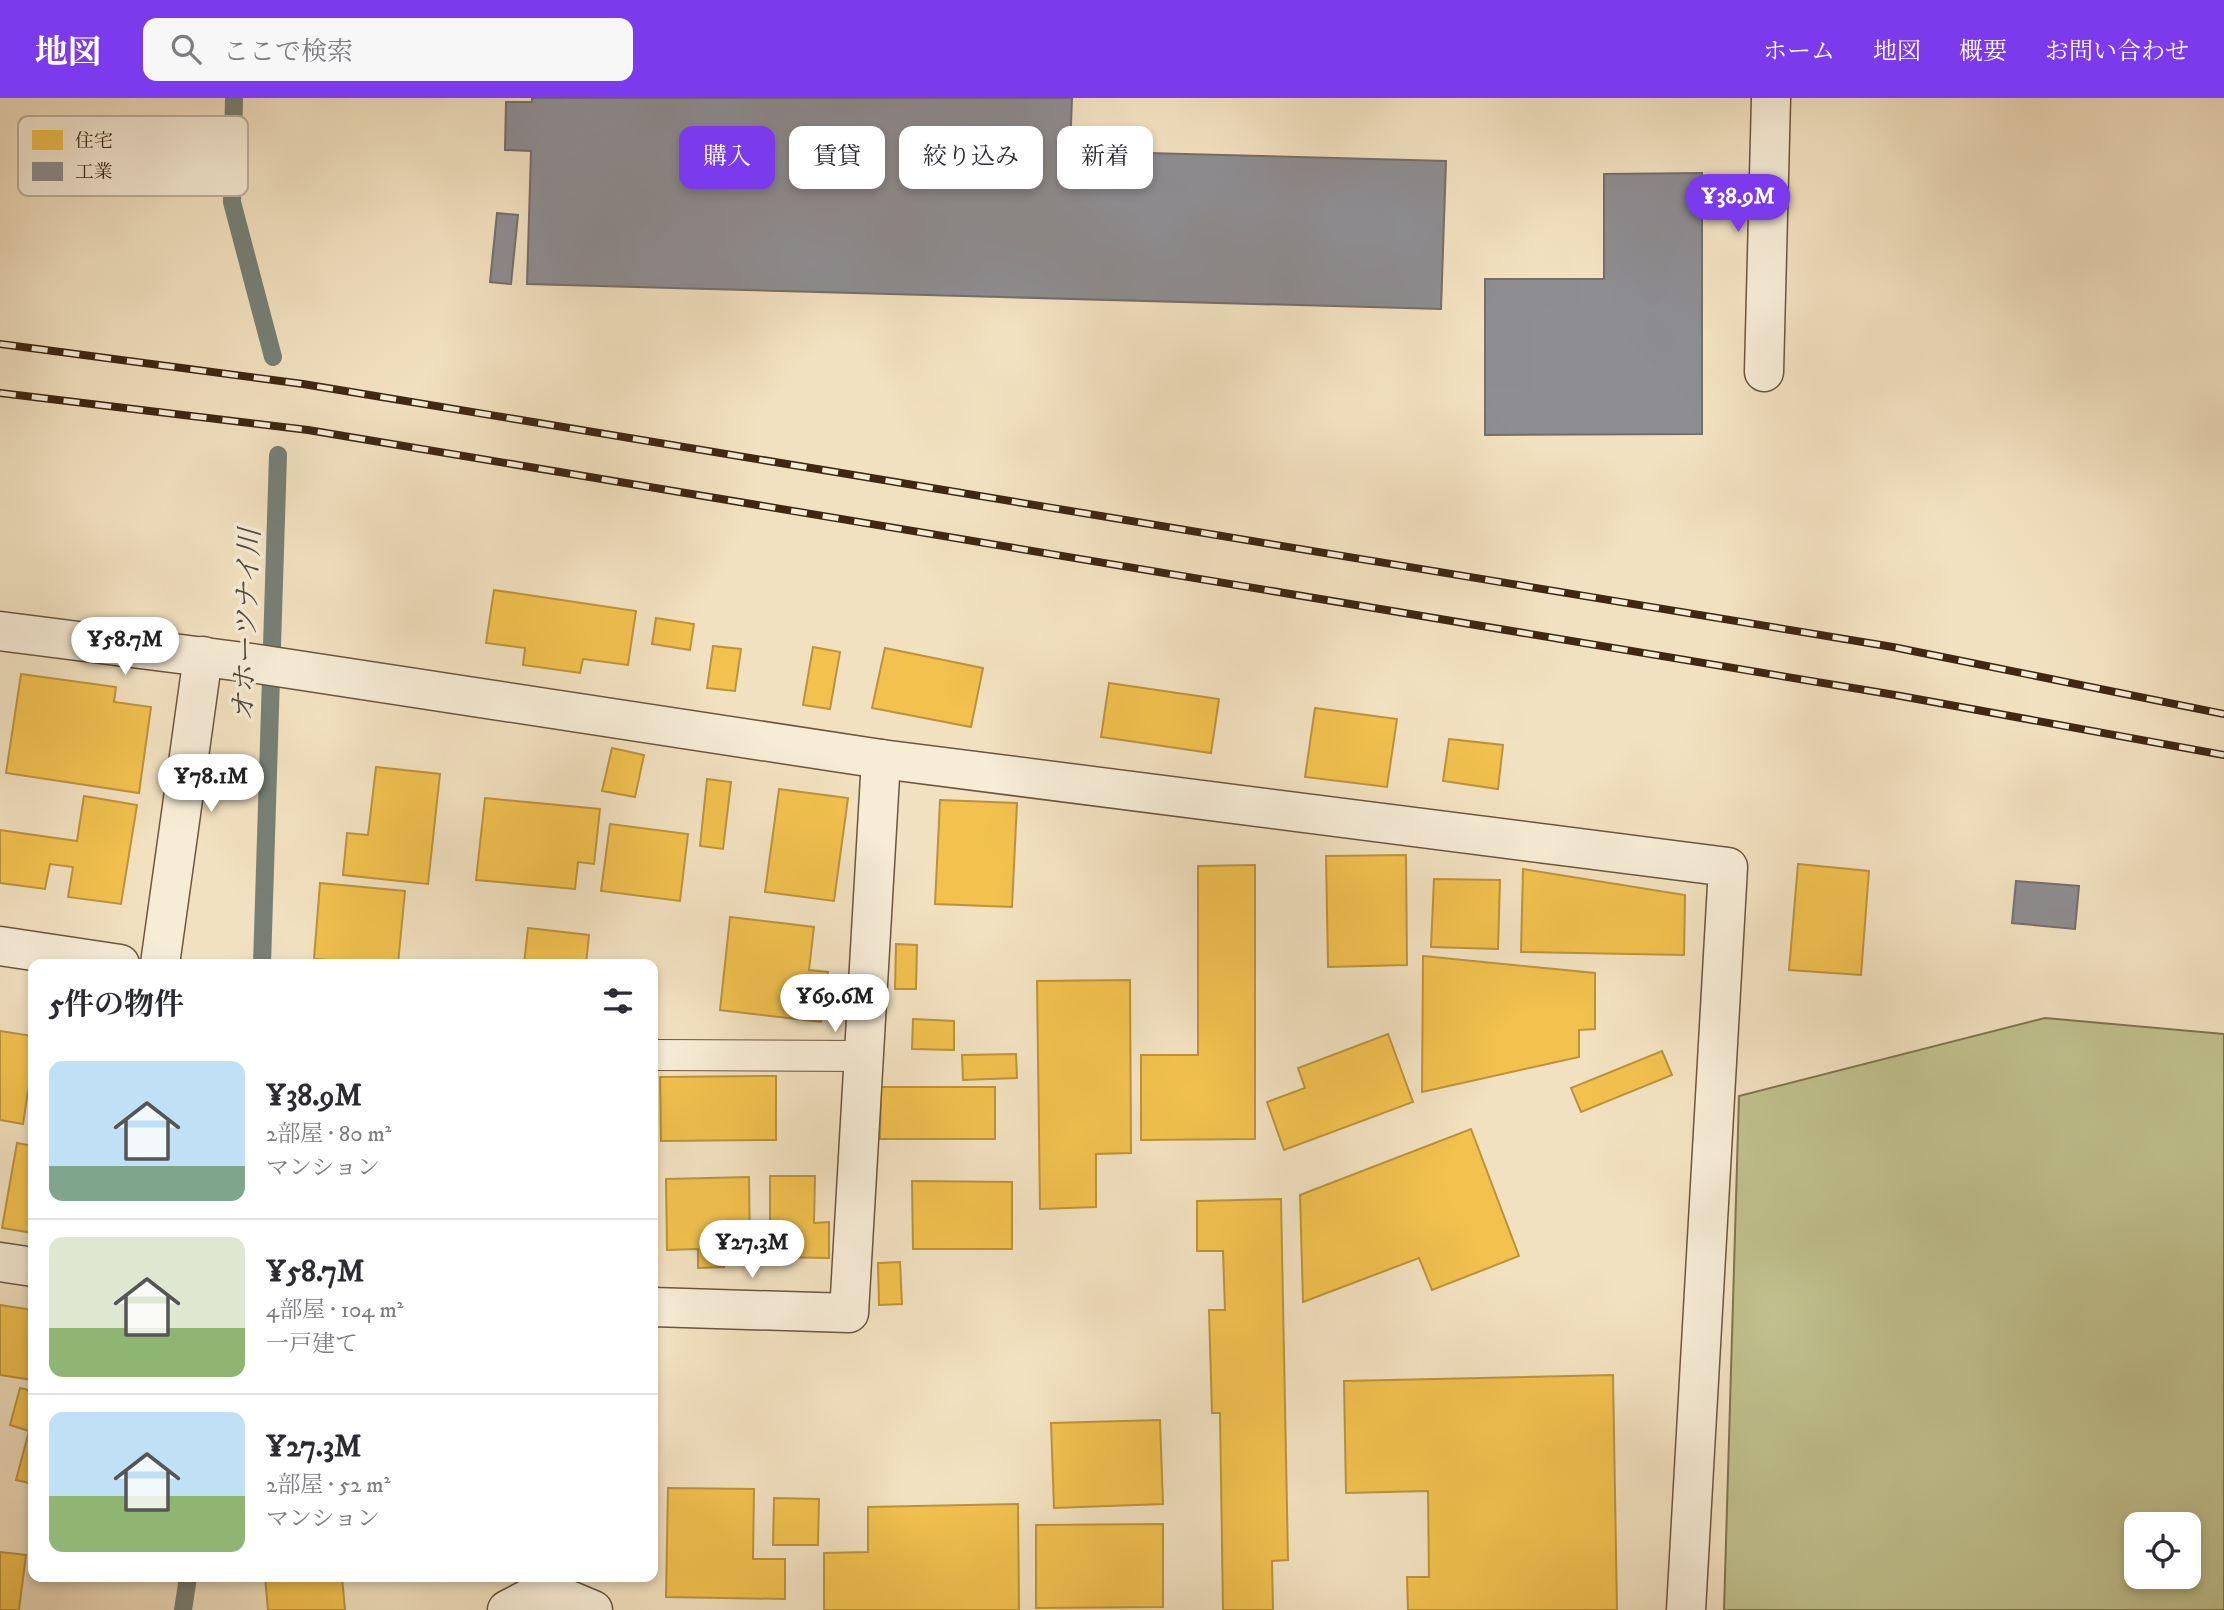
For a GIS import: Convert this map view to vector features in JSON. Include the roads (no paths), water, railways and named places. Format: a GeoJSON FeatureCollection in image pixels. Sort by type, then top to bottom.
{"type":"FeatureCollection","features":[{"type":"Feature","properties":{"kind":"street"},"geometry":{"type":"LineString","coordinates":[[1764,372],[1771,98]]}},
{"type":"Feature","properties":{"kind":"street"},"geometry":{"type":"LineString","coordinates":[[0,631],[258,664],[881,758],[1728,867],[1686,1610]]}},
{"type":"Feature","properties":{"kind":"street"},"geometry":{"type":"LineString","coordinates":[[161,959],[202,656]]}},
{"type":"Feature","properties":{"kind":"street"},"geometry":{"type":"LineString","coordinates":[[658,1307],[849,1313],[881,758]]}},
{"type":"Feature","properties":{"kind":"street"},"geometry":{"type":"LineString","coordinates":[[0,946],[87,959]]}},
{"type":"Feature","properties":{"kind":"street"},"geometry":{"type":"LineString","coordinates":[[0,1262],[28,1266]]}},
{"type":"Feature","properties":{"kind":"street"},"geometry":{"type":"LineString","coordinates":[[507,1610],[545,1590],[593,1610]]}},
{"type":"Feature","properties":{"kind":"lane"},"geometry":{"type":"LineString","coordinates":[[658,1055],[863,1056]]}},
{"type":"Feature","properties":{"kind":"waterway","name":"オホーツナイ川"},"geometry":{"type":"LineString","coordinates":[[234,98],[234,116]]}},
{"type":"Feature","properties":{"kind":"waterway","name":"オホーツナイ川"},"geometry":{"type":"LineString","coordinates":[[232,196],[273,357]]}},
{"type":"Feature","properties":{"kind":"waterway","name":"オホーツナイ川"},"geometry":{"type":"LineString","coordinates":[[262,959],[278,455]]}},
{"type":"Feature","properties":{"kind":"waterway","name":"オホーツナイ川"},"geometry":{"type":"LineString","coordinates":[[183,1610],[187,1582]]}},
{"type":"Feature","properties":{"kind":"railway"},"geometry":{"type":"LineString","coordinates":[[0,344],[303,384],[1893,647],[2224,714]]}},
{"type":"Feature","properties":{"kind":"railway"},"geometry":{"type":"LineString","coordinates":[[0,393],[308,430],[1895,695],[2224,755]]}}]}
